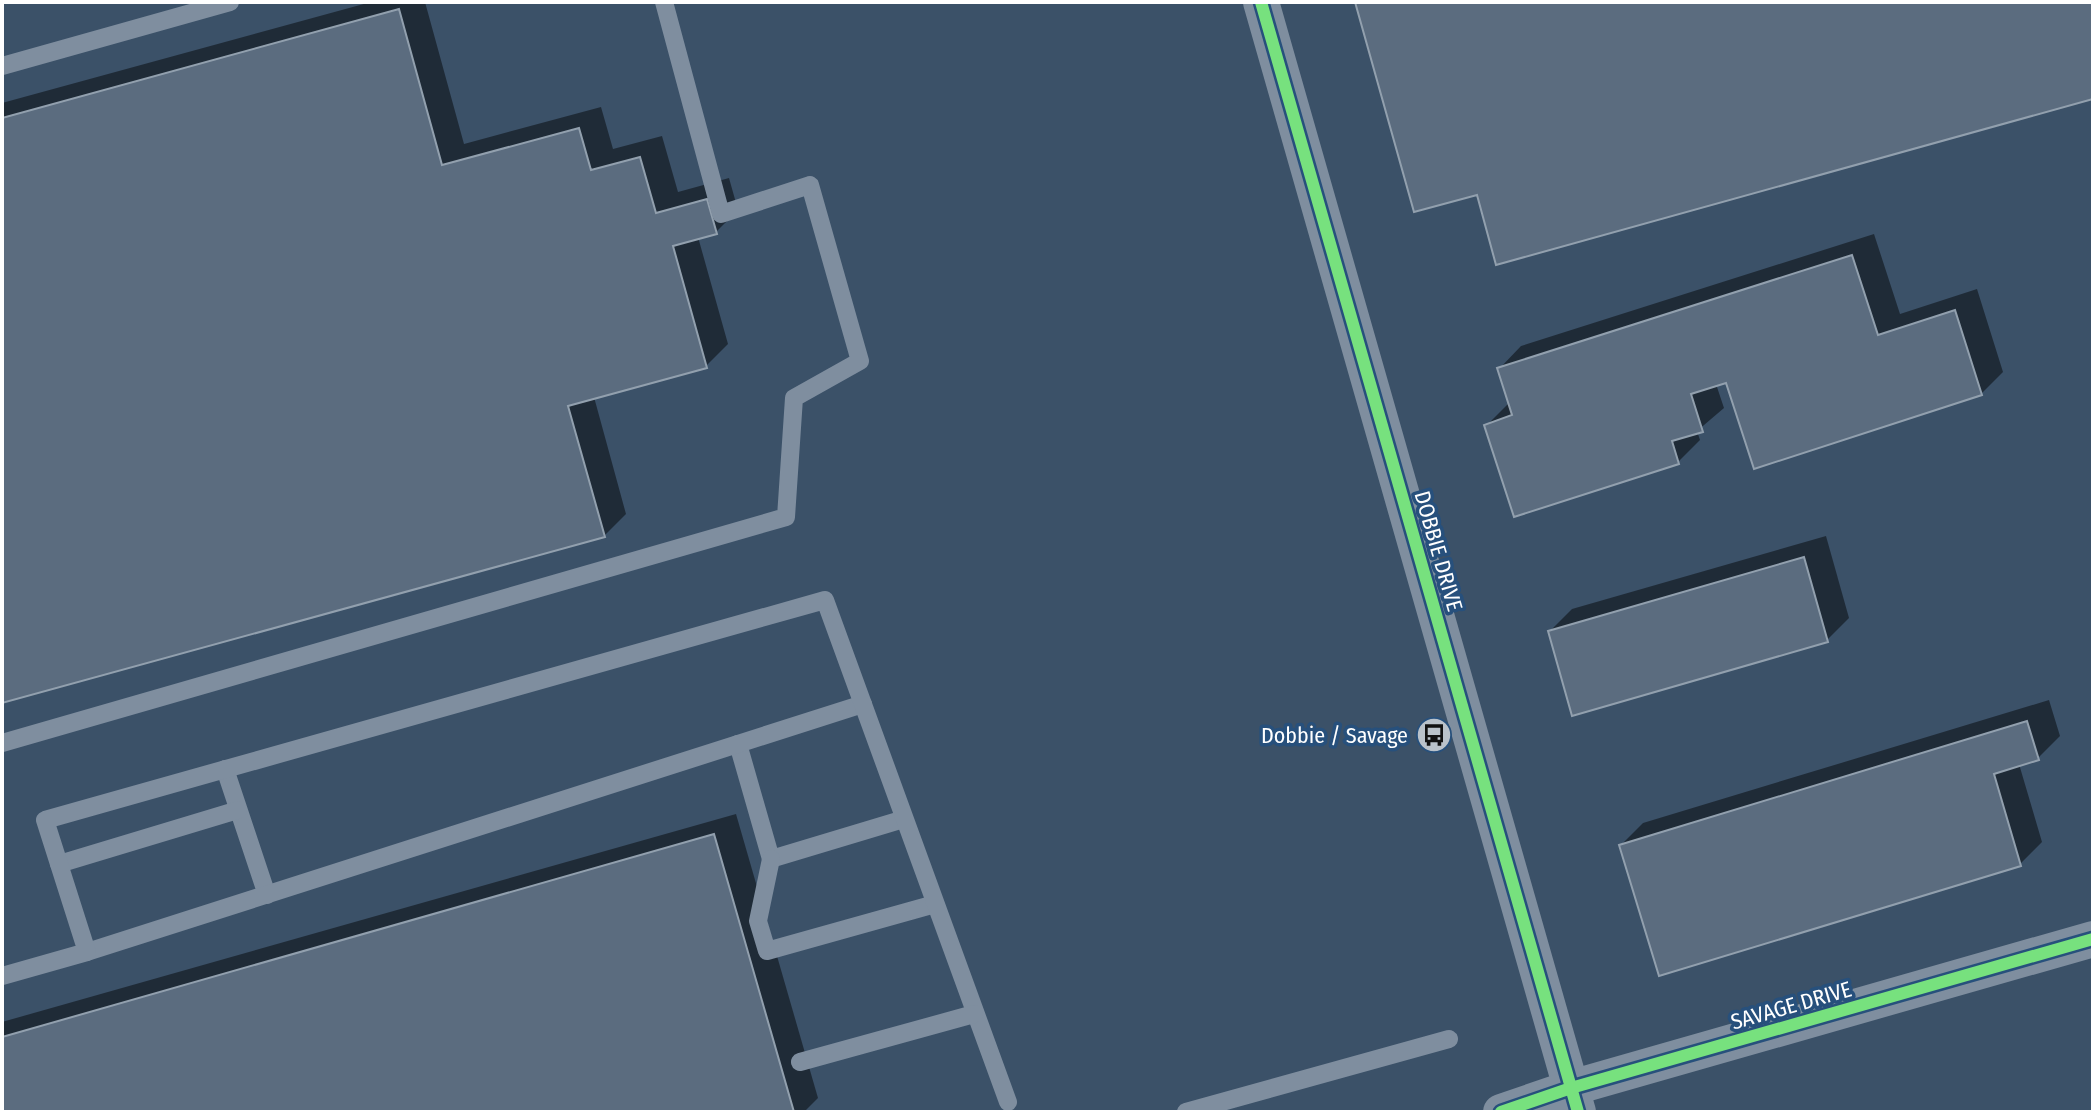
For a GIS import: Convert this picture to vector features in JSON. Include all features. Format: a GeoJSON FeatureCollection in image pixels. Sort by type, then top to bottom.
{"type":"FeatureCollection","features":[{"type":"Feature","properties":{"kind":"street","name":"DOBBIE DRIVE"},"geometry":{"type":"LineString","coordinates":[[1261,2],[1574,1100]]}},
{"type":"Feature","properties":{"kind":"street","name":"SAVAGE DRIVE"},"geometry":{"type":"LineString","coordinates":[[1501,1112],[1574,1100],[2093,939]]}},
{"type":"Feature","properties":{"kind":"lane"},"geometry":{"type":"LineString","coordinates":[[2,66],[230,2]]}},
{"type":"Feature","properties":{"kind":"lane"},"geometry":{"type":"LineString","coordinates":[[2,743],[786,517],[794,398],[860,361],[810,185],[721,214],[664,2]]}},
{"type":"Feature","properties":{"kind":"lane"},"geometry":{"type":"LineString","coordinates":[[87,952],[45,820],[825,600],[1008,1102]]}},
{"type":"Feature","properties":{"kind":"lane"},"geometry":{"type":"LineString","coordinates":[[2,976],[87,952],[863,704]]}},
{"type":"Feature","properties":{"kind":"lane"},"geometry":{"type":"LineString","coordinates":[[738,744],[771,859],[758,921],[767,951],[935,904]]}},
{"type":"Feature","properties":{"kind":"lane"},"geometry":{"type":"LineString","coordinates":[[225,769],[267,895]]}},
{"type":"Feature","properties":{"kind":"lane"},"geometry":{"type":"LineString","coordinates":[[59,864],[238,810]]}},
{"type":"Feature","properties":{"kind":"lane"},"geometry":{"type":"LineString","coordinates":[[771,859],[904,819]]}},
{"type":"Feature","properties":{"kind":"lane"},"geometry":{"type":"LineString","coordinates":[[800,1062],[974,1014]]}},
{"type":"Feature","properties":{"kind":"lane"},"geometry":{"type":"LineString","coordinates":[[1186,1112],[1449,1039]]}},
{"type":"Feature","properties":{"kind":"building"},"geometry":{"type":"Polygon","coordinates":[[[1355,2],[2093,2],[2093,99],[1496,265],[1477,195],[1414,212],[1355,2]]]}},
{"type":"Feature","properties":{"kind":"building"},"geometry":{"type":"Polygon","coordinates":[[[399,9],[442,165],[579,128],[591,170],[640,157],[656,213],[707,199],[717,234],[673,246],[707,368],[568,406],[605,537],[2,703],[2,118],[399,9]]]}},
{"type":"Feature","properties":{"kind":"building"},"geometry":{"type":"Polygon","coordinates":[[[1852,255],[1878,335],[1955,310],[1982,395],[1754,469],[1726,383],[1691,394],[1703,432],[1672,441],[1679,464],[1514,517],[1484,425],[1512,415],[1497,368],[1852,255]]]}},
{"type":"Feature","properties":{"kind":"building"},"geometry":{"type":"Polygon","coordinates":[[[1804,557],[1828,642],[1572,716],[1548,631],[1804,557]]]}},
{"type":"Feature","properties":{"kind":"building"},"geometry":{"type":"Polygon","coordinates":[[[2027,721],[2039,760],[1994,774],[2021,866],[1659,976],[1619,845],[2027,721]]]}},
{"type":"Feature","properties":{"kind":"building"},"geometry":{"type":"Polygon","coordinates":[[[714,834],[794,1112],[2,1112],[2,1037],[714,834]]]}},
{"type":"Feature","properties":{"kind":"cycle path"},"geometry":{"type":"LineString","coordinates":[[1261,2],[1578,1112]]}},
{"type":"Feature","properties":{"kind":"cycle path"},"geometry":{"type":"LineString","coordinates":[[1501,1112],[1571,1088],[2093,939]]}},
{"type":"Feature","properties":{"kind":"place","name":"Dobbie / Savage"},"geometry":{"type":"Point","coordinates":[1434,735]}}]}
